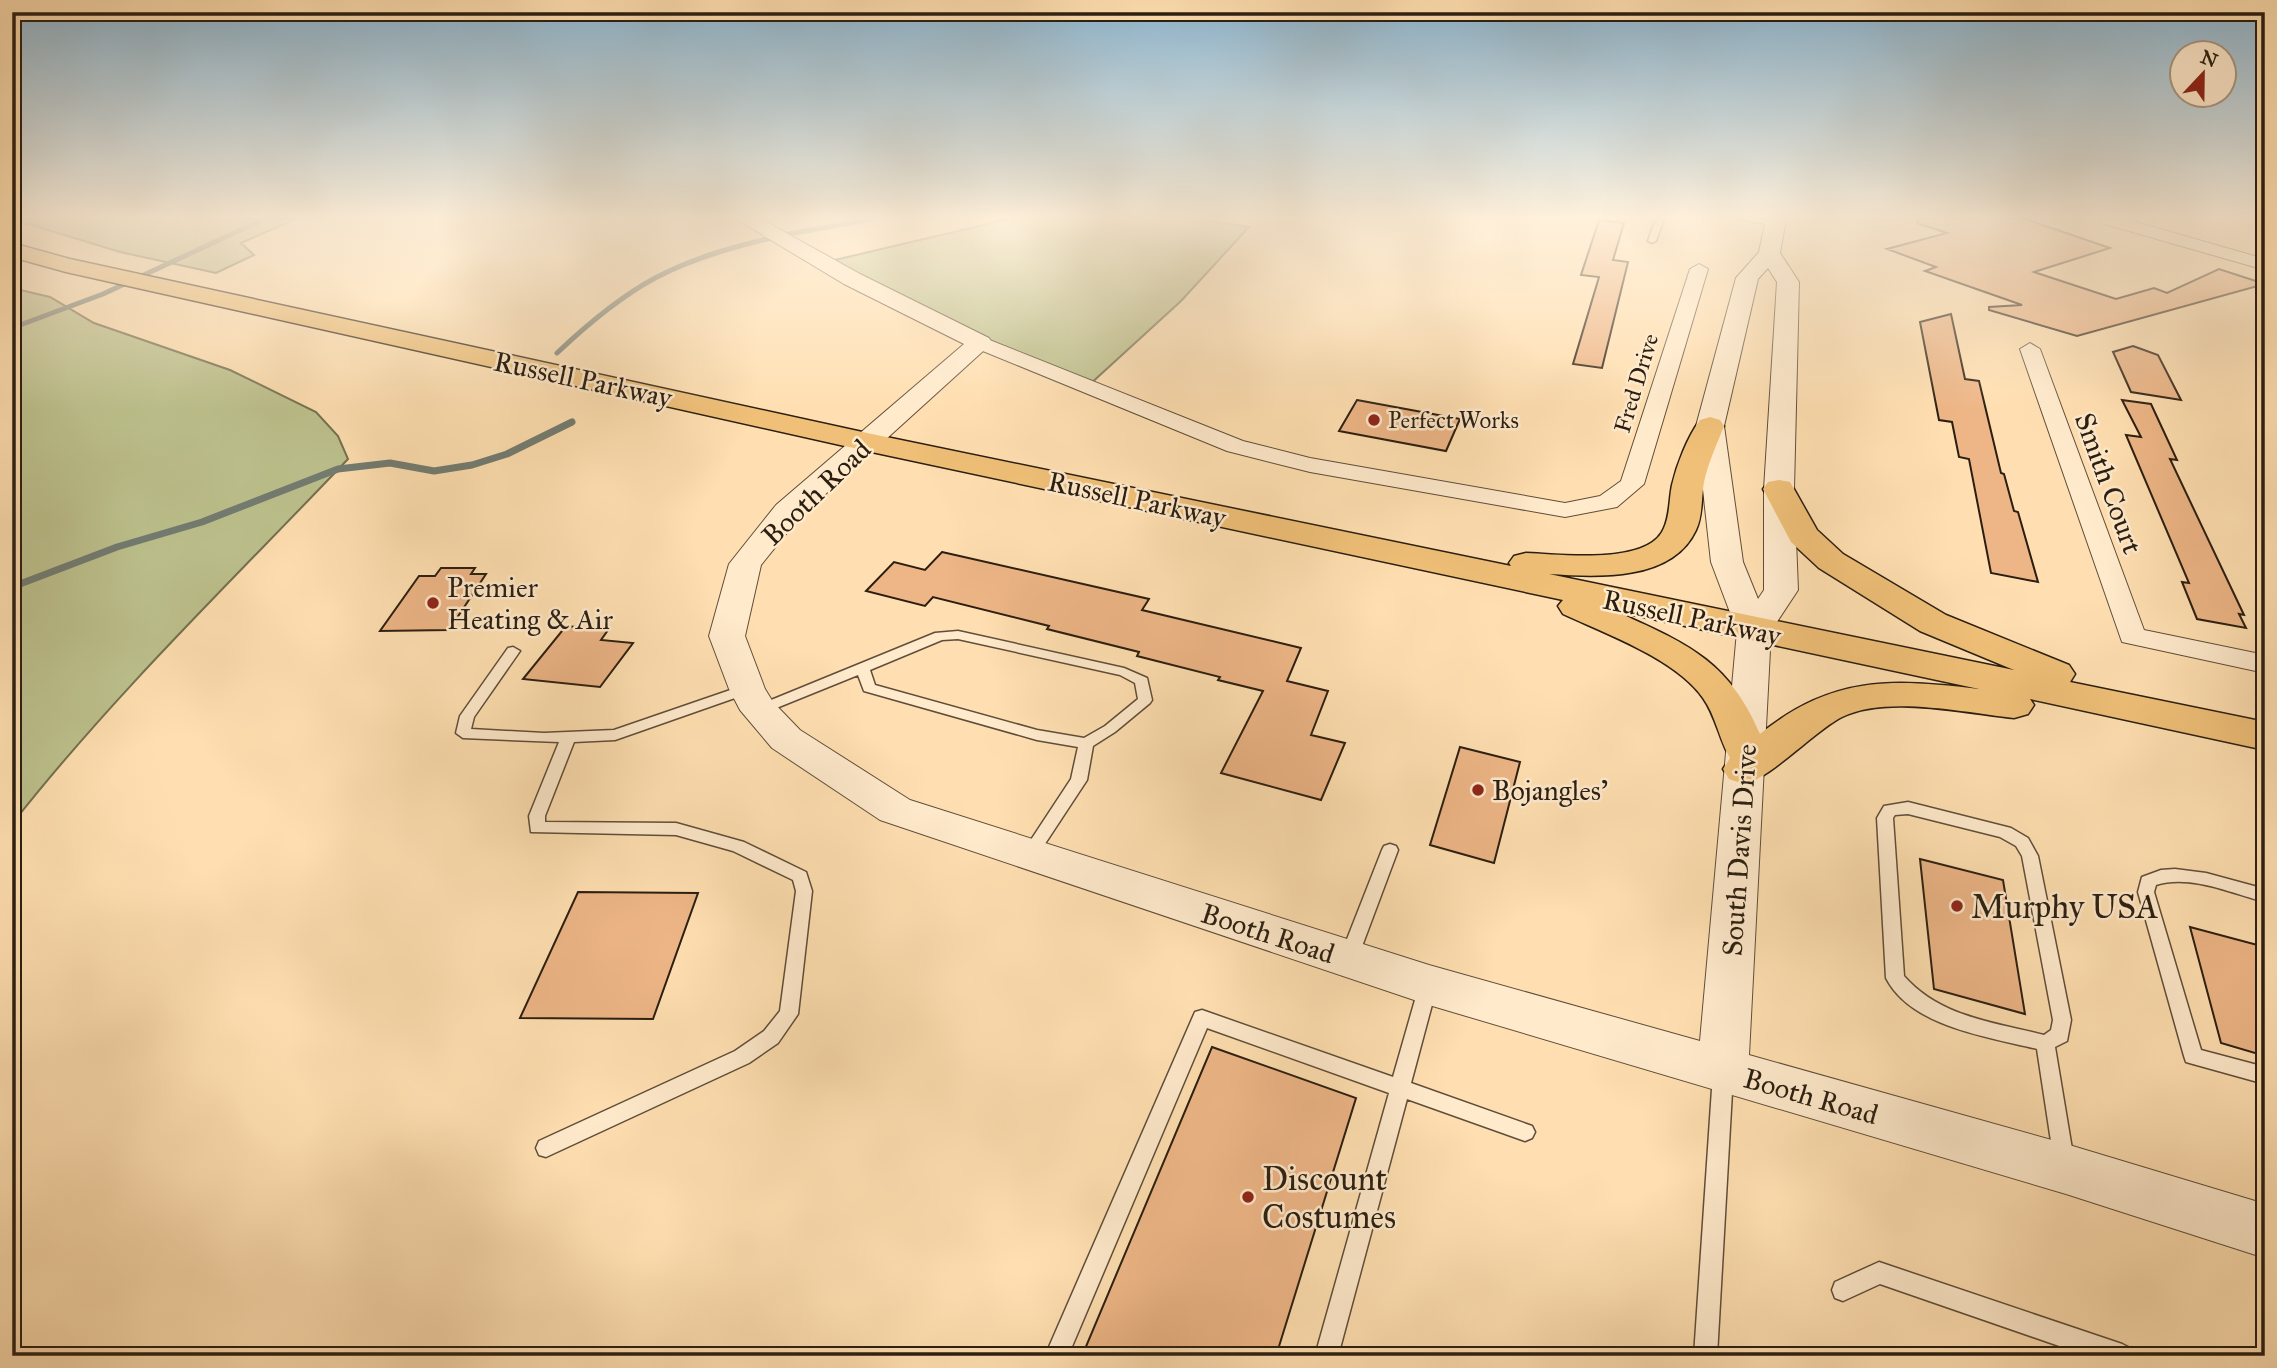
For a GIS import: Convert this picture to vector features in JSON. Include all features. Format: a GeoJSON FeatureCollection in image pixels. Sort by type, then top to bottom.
{"type":"FeatureCollection","features":[{"type":"Feature","properties":{"kind":"main road","name":"Russell Parkway"},"geometry":{"type":"LineString","coordinates":[[149,283],[867,442],[1754,631],[2265,736]]}},
{"type":"Feature","properties":{"kind":"main road"},"geometry":{"type":"LineString","coordinates":[[1409,557],[1604,566],[1657,553],[1671,543],[1680,531],[1690,477],[1710,426]]}},
{"type":"Feature","properties":{"kind":"main road"},"geometry":{"type":"LineString","coordinates":[[1779,489],[1803,535],[1831,561],[1933,623],[2166,716]]}},
{"type":"Feature","properties":{"kind":"main road"},"geometry":{"type":"LineString","coordinates":[[1530,582],[1667,652],[1703,675],[1723,699],[1745,759],[1809,718],[1844,701],[1867,697],[1903,697],[2166,716]]}},
{"type":"Feature","properties":{"kind":"street"},"geometry":{"type":"LineString","coordinates":[[860,283],[980,343]]}},
{"type":"Feature","properties":{"kind":"street","name":"Fred Drive"},"geometry":{"type":"LineString","coordinates":[[980,343],[1235,446],[1310,464],[1502,501],[1565,510],[1608,502],[1632,484],[1695,283]]}},
{"type":"Feature","properties":{"kind":"street","name":"South Davis Drive"},"geometry":{"type":"LineString","coordinates":[[1723,1070],[1754,631],[1727,562],[1710,426],[1746,283]]}},
{"type":"Feature","properties":{"kind":"street","name":"South Davis Drive"},"geometry":{"type":"LineString","coordinates":[[1754,631],[1781,590],[1779,489],[1788,283]]}},
{"type":"Feature","properties":{"kind":"street","name":"Booth Road"},"geometry":{"type":"LineString","coordinates":[[980,343],[787,512],[745,564],[727,636],[753,699],[786,739],[895,810],[1029,855],[1429,985],[2066,1170],[2265,1231]]}},
{"type":"Feature","properties":{"kind":"street","name":"Smith Court"},"geometry":{"type":"LineString","coordinates":[[2030,349],[2132,636],[2265,664]]}},
{"type":"Feature","properties":{"kind":"lane"},"geometry":{"type":"LineString","coordinates":[[513,651],[467,716],[463,733],[485,737],[615,735],[862,667],[940,636],[958,635],[1124,672],[1142,681],[1144,700],[1110,729],[1086,743],[1037,735],[869,688],[862,667]]}},
{"type":"Feature","properties":{"kind":"lane"},"geometry":{"type":"LineString","coordinates":[[546,1148],[742,1057],[771,1037],[789,1014],[804,891],[800,876],[738,846],[676,829],[537,828],[537,816],[568,737]]}},
{"type":"Feature","properties":{"kind":"lane"},"geometry":{"type":"LineString","coordinates":[[1029,855],[1079,780],[1086,743]]}},
{"type":"Feature","properties":{"kind":"lane"},"geometry":{"type":"LineString","coordinates":[[1908,808],[1993,829],[2022,842],[2030,856],[2062,1020],[2060,1035],[2045,1043],[1930,1011],[1906,995],[1895,978],[1885,818],[1890,810],[1908,808]]}},
{"type":"Feature","properties":{"kind":"lane"},"geometry":{"type":"LineString","coordinates":[[1349,959],[1390,849]]}},
{"type":"Feature","properties":{"kind":"lane"},"geometry":{"type":"LineString","coordinates":[[2265,896],[2180,876],[2160,875],[2148,881],[2146,892],[2193,1056],[2265,1076]]}},
{"type":"Feature","properties":{"kind":"lane"},"geometry":{"type":"LineString","coordinates":[[1326,1356],[1429,985]]}},
{"type":"Feature","properties":{"kind":"lane"},"geometry":{"type":"LineString","coordinates":[[1056,1356],[1202,1018],[1525,1132]]}},
{"type":"Feature","properties":{"kind":"lane"},"geometry":{"type":"LineString","coordinates":[[2045,1043],[2066,1170]]}},
{"type":"Feature","properties":{"kind":"lane"},"geometry":{"type":"LineString","coordinates":[[1705,1356],[1723,1070]]}},
{"type":"Feature","properties":{"kind":"lane"},"geometry":{"type":"LineString","coordinates":[[1843,1290],[1880,1273],[2122,1356]]}},
{"type":"Feature","properties":{"kind":"green space"},"geometry":{"type":"Polygon","coordinates":[[[865,283],[1198,283],[1088,386],[865,283]]]}},
{"type":"Feature","properties":{"kind":"green space"},"geometry":{"type":"Polygon","coordinates":[[[12,288],[50,297],[94,323],[230,370],[316,412],[338,436],[348,459],[134,683],[12,824],[12,288]]]}},
{"type":"Feature","properties":{"kind":"building"},"geometry":{"type":"Polygon","coordinates":[[[1597,283],[1623,283],[1602,368],[1573,364],[1597,283]]]}},
{"type":"Feature","properties":{"kind":"building"},"geometry":{"type":"Polygon","coordinates":[[[1959,283],[2067,283],[2116,299],[2154,288],[2167,293],[2189,283],[2265,284],[2077,336],[1989,310],[1989,307],[2022,305],[1959,283]]]}},
{"type":"Feature","properties":{"kind":"building"},"geometry":{"type":"Polygon","coordinates":[[[1951,314],[1965,379],[1979,381],[2001,473],[2004,474],[2014,511],[2018,512],[2038,582],[1991,573],[1969,459],[1959,457],[1952,422],[1939,420],[1920,322],[1951,314]]]}},
{"type":"Feature","properties":{"kind":"building"},"geometry":{"type":"Polygon","coordinates":[[[2133,346],[2158,355],[2181,400],[2131,392],[2113,352],[2133,346]]]}},
{"type":"Feature","properties":{"kind":"building"},"geometry":{"type":"Polygon","coordinates":[[[1357,400],[1460,419],[1446,451],[1339,431],[1357,400]]]}},
{"type":"Feature","properties":{"kind":"building"},"geometry":{"type":"Polygon","coordinates":[[[2122,400],[2151,404],[2177,460],[2170,459],[2244,615],[2239,614],[2246,628],[2197,619],[2182,582],[2189,583],[2126,435],[2141,437],[2122,400]]]}},
{"type":"Feature","properties":{"kind":"building"},"geometry":{"type":"Polygon","coordinates":[[[942,552],[1149,599],[1142,610],[1301,648],[1287,681],[1328,691],[1311,735],[1345,743],[1321,800],[1221,773],[1263,691],[1137,656],[1139,652],[1047,629],[1049,626],[933,597],[925,606],[866,591],[894,562],[925,570],[942,552]]]}},
{"type":"Feature","properties":{"kind":"building","name":"Premier Heating & Air"},"geometry":{"type":"Polygon","coordinates":[[[441,568],[475,568],[471,574],[486,574],[449,630],[380,631],[419,576],[435,576],[441,568]]]}},
{"type":"Feature","properties":{"kind":"building"},"geometry":{"type":"Polygon","coordinates":[[[566,626],[608,630],[601,640],[633,643],[600,687],[523,679],[566,626]]]}},
{"type":"Feature","properties":{"kind":"building"},"geometry":{"type":"Polygon","coordinates":[[[1460,747],[1520,762],[1494,863],[1430,845],[1460,747]]]}},
{"type":"Feature","properties":{"kind":"building"},"geometry":{"type":"Polygon","coordinates":[[[1920,859],[2003,880],[2025,1014],[1934,989],[1920,859]]]}},
{"type":"Feature","properties":{"kind":"building"},"geometry":{"type":"Polygon","coordinates":[[[578,892],[698,893],[653,1019],[520,1018],[578,892]]]}},
{"type":"Feature","properties":{"kind":"building"},"geometry":{"type":"Polygon","coordinates":[[[2190,927],[2265,947],[2265,1056],[2221,1043],[2190,927]]]}},
{"type":"Feature","properties":{"kind":"building"},"geometry":{"type":"Polygon","coordinates":[[[1212,1047],[1356,1098],[1276,1356],[1082,1356],[1212,1047]]]}},
{"type":"Feature","properties":{"kind":"waterway"},"geometry":{"type":"LineString","coordinates":[[12,328],[127,283]]}},
{"type":"Feature","properties":{"kind":"waterway"},"geometry":{"type":"LineString","coordinates":[[557,353],[607,309],[647,283]]}},
{"type":"Feature","properties":{"kind":"waterway"},"geometry":{"type":"LineString","coordinates":[[12,587],[117,547],[202,522],[338,469],[390,463],[434,471],[472,465],[507,454],[572,422]]}},
{"type":"Feature","properties":{"kind":"place","name":"Perfect Works"},"geometry":{"type":"Point","coordinates":[1374,420]}},
{"type":"Feature","properties":{"kind":"place","name":"Premier Heating & Air"},"geometry":{"type":"Point","coordinates":[433,603]}},
{"type":"Feature","properties":{"kind":"place","name":"Bojangles'"},"geometry":{"type":"Point","coordinates":[1478,790]}},
{"type":"Feature","properties":{"kind":"place","name":"Murphy USA"},"geometry":{"type":"Point","coordinates":[1957,906]}},
{"type":"Feature","properties":{"kind":"place","name":"Discount Costumes"},"geometry":{"type":"Point","coordinates":[1248,1197]}}]}
